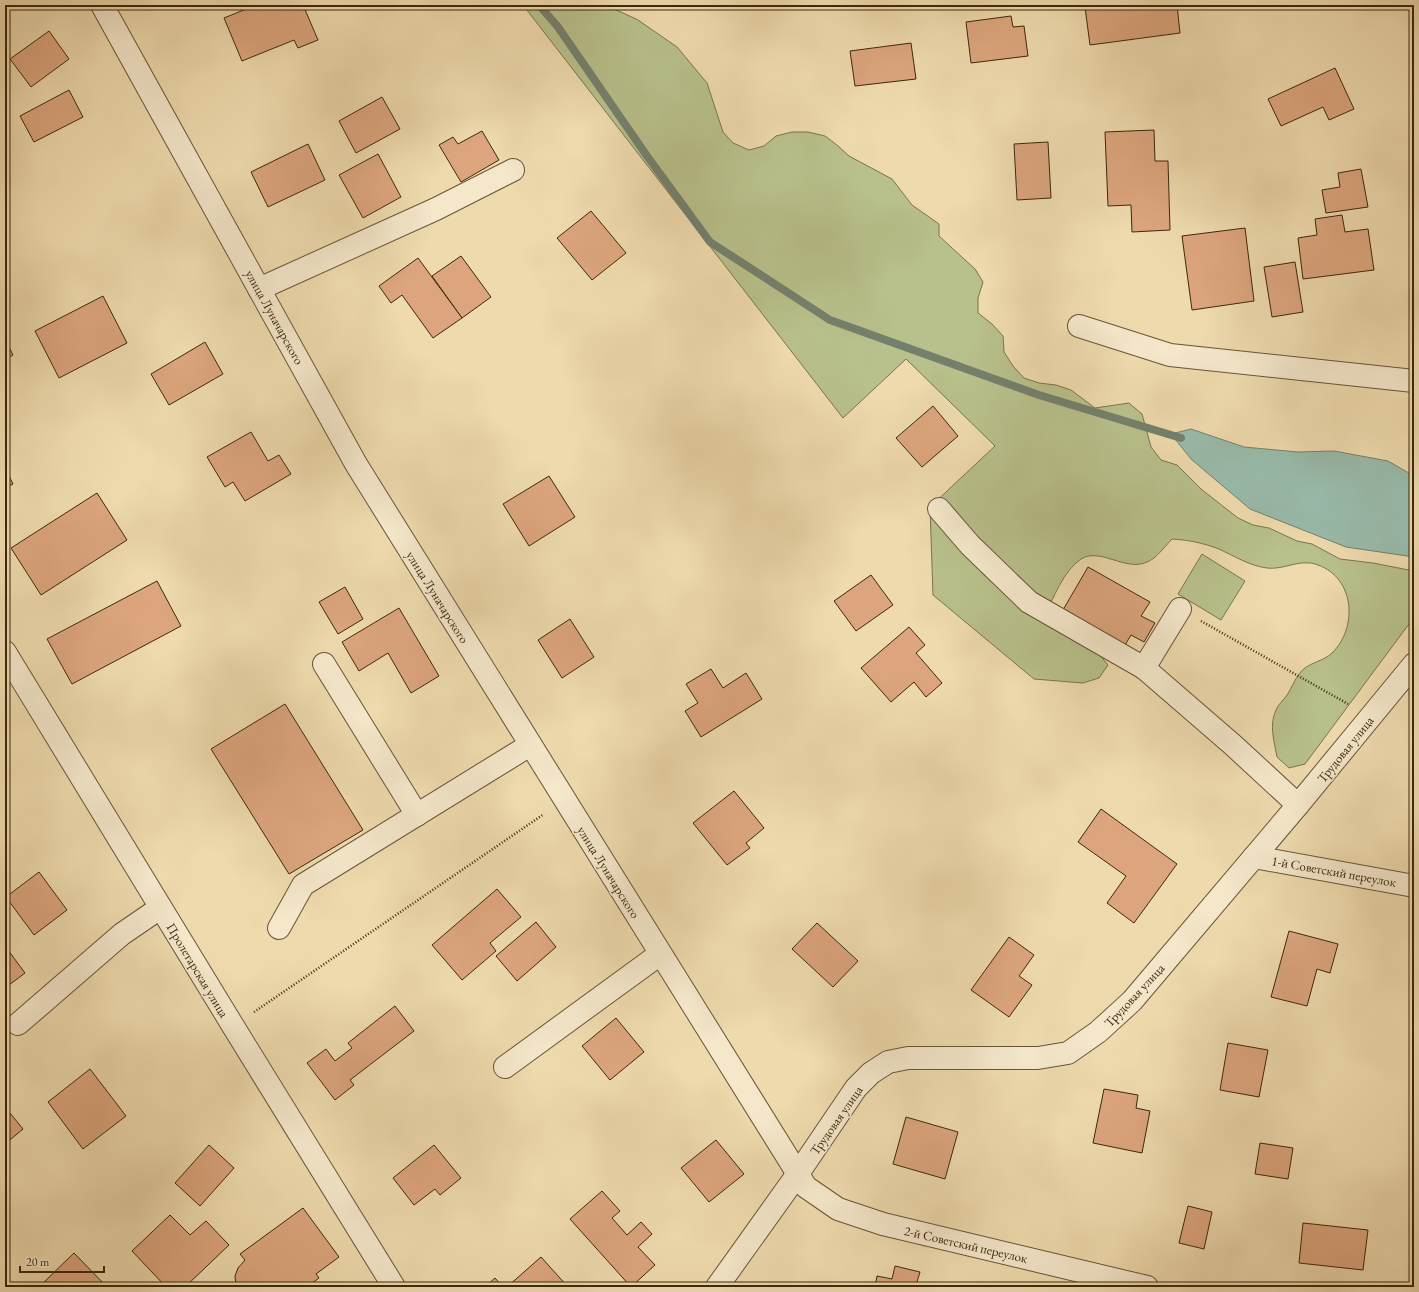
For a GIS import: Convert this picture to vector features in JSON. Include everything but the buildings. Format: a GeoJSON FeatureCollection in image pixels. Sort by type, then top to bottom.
{"type":"FeatureCollection","features":[{"type":"Feature","properties":{"kind":"street","name":"улица Луначарского"},"geometry":{"type":"LineString","coordinates":[[102,5],[356,464],[797,1175]]}},
{"type":"Feature","properties":{"kind":"street"},"geometry":{"type":"LineString","coordinates":[[259,289],[436,209],[513,170]]}},
{"type":"Feature","properties":{"kind":"street"},"geometry":{"type":"LineString","coordinates":[[1079,326],[1170,355],[1414,381]]}},
{"type":"Feature","properties":{"kind":"street"},"geometry":{"type":"LineString","coordinates":[[940,509],[970,545],[1029,602],[1144,668],[1233,745],[1298,805]]}},
{"type":"Feature","properties":{"kind":"street"},"geometry":{"type":"LineString","coordinates":[[1144,668],[1180,609]]}},
{"type":"Feature","properties":{"kind":"street","name":"Пролетарская улица"},"geometry":{"type":"LineString","coordinates":[[5,652],[232,1026],[394,1287]]}},
{"type":"Feature","properties":{"kind":"street"},"geometry":{"type":"LineString","coordinates":[[324,664],[417,815]]}},
{"type":"Feature","properties":{"kind":"street","name":"Трудовая улица"},"geometry":{"type":"LineString","coordinates":[[717,1287],[797,1175],[856,1088],[871,1073],[888,1062],[908,1058],[1038,1058],[1068,1053],[1098,1032],[1132,1001],[1298,805],[1414,664]]}},
{"type":"Feature","properties":{"kind":"street"},"geometry":{"type":"LineString","coordinates":[[280,928],[302,885],[530,745]]}},
{"type":"Feature","properties":{"kind":"street","name":"1-й Советский переулок"},"geometry":{"type":"LineString","coordinates":[[1254,857],[1414,886]]}},
{"type":"Feature","properties":{"kind":"street"},"geometry":{"type":"LineString","coordinates":[[18,1024],[122,934],[160,908]]}},
{"type":"Feature","properties":{"kind":"street"},"geometry":{"type":"LineString","coordinates":[[505,1067],[660,954]]}},
{"type":"Feature","properties":{"kind":"street","name":"2-й Советский переулок"},"geometry":{"type":"LineString","coordinates":[[797,1175],[806,1187],[838,1209],[883,1224],[1147,1287]]}},
{"type":"Feature","properties":{"kind":"path"},"geometry":{"type":"LineString","coordinates":[[1180,609],[1371,717]]}},
{"type":"Feature","properties":{"kind":"path"},"geometry":{"type":"LineString","coordinates":[[232,1026],[565,801]]}},
{"type":"Feature","properties":{"kind":"green space"},"geometry":{"type":"Polygon","coordinates":[[[523,5],[606,5],[638,20],[677,47],[707,83],[723,132],[733,143],[749,150],[764,146],[776,136],[792,132],[808,132],[825,136],[849,156],[892,179],[912,205],[939,224],[939,236],[975,269],[983,282],[978,298],[978,313],[992,324],[1003,336],[1004,352],[1013,366],[1024,378],[1071,390],[1095,408],[1129,403],[1142,414],[1151,447],[1161,460],[1177,465],[1201,489],[1238,518],[1253,525],[1269,528],[1297,541],[1312,544],[1340,559],[1373,563],[1414,571],[1414,620],[1409,624],[1305,764],[1289,768],[1277,757],[1272,727],[1277,708],[1287,695],[1302,670],[1332,653],[1340,643],[1346,631],[1349,618],[1349,604],[1346,592],[1330,571],[1311,563],[1299,563],[1274,568],[1261,567],[1248,563],[1207,545],[1172,539],[1154,558],[1139,564],[1130,564],[1105,557],[1088,556],[1081,559],[1069,570],[1044,616],[1094,648],[1108,665],[1099,678],[1083,683],[1034,679],[933,595],[930,507],[995,446],[906,359],[843,418],[523,5]]]}},
{"type":"Feature","properties":{"kind":"green space"},"geometry":{"type":"Polygon","coordinates":[[[1202,554],[1245,581],[1221,620],[1178,594],[1202,554]]]}},
{"type":"Feature","properties":{"kind":"shaded area"},"geometry":{"type":"Polygon","coordinates":[[[1191,429],[1244,447],[1298,452],[1334,451],[1388,461],[1414,476],[1414,557],[1346,547],[1250,509],[1191,459],[1171,434],[1191,429]]]}},
{"type":"Feature","properties":{"kind":"waterway"},"geometry":{"type":"LineString","coordinates":[[539,5],[558,27],[647,156],[710,242],[830,320],[1039,395],[1181,438]]}}]}
